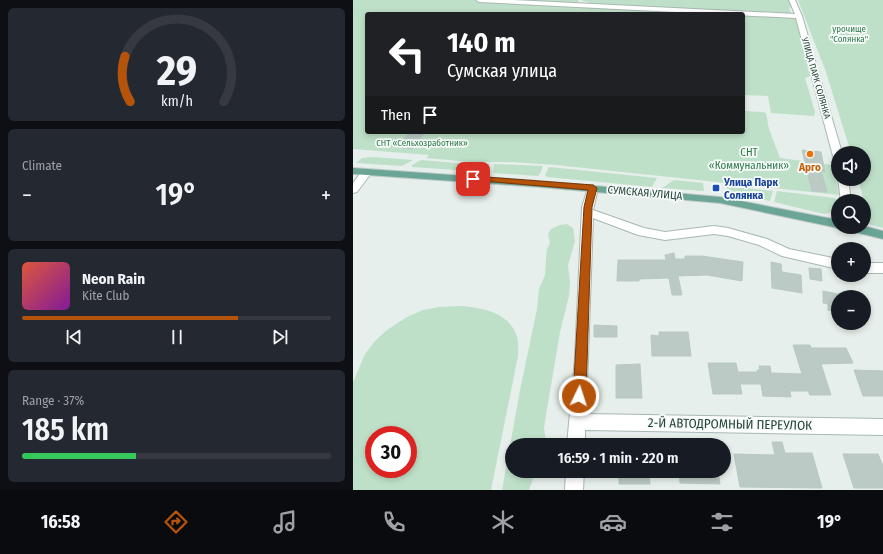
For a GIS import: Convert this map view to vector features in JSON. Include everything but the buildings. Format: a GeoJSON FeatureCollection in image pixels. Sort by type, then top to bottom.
{"type":"FeatureCollection","features":[{"type":"Feature","properties":{"kind":"main road","name":"СУМСКАЯ УЛИЦА"},"geometry":{"type":"LineString","coordinates":[[353,171],[593,188],[720,200],[831,222]]}},
{"type":"Feature","properties":{"kind":"main road"},"geometry":{"type":"LineString","coordinates":[[871,232],[883,235]]}},
{"type":"Feature","properties":{"kind":"street"},"geometry":{"type":"LineString","coordinates":[[479,0],[719,12]]}},
{"type":"Feature","properties":{"kind":"street","name":"УЛИЦА ПАРК СОЛЯНКА"},"geometry":{"type":"LineString","coordinates":[[792,0],[799,16],[835,146]]}},
{"type":"Feature","properties":{"kind":"street"},"geometry":{"type":"LineString","coordinates":[[745,13],[799,16]]}},
{"type":"Feature","properties":{"kind":"street"},"geometry":{"type":"LineString","coordinates":[[353,190],[367,172]]}},
{"type":"Feature","properties":{"kind":"street"},"geometry":{"type":"LineString","coordinates":[[577,438],[582,358],[588,212],[593,188]]}},
{"type":"Feature","properties":{"kind":"street"},"geometry":{"type":"LineString","coordinates":[[588,212],[642,232],[665,236],[713,230],[728,232],[763,242],[786,253],[831,263]]}},
{"type":"Feature","properties":{"kind":"street"},"geometry":{"type":"LineString","coordinates":[[871,268],[883,268]]}},
{"type":"Feature","properties":{"kind":"street","name":"2-Й АВТОДРОМНЫЙ ПЕРЕУЛОК"},"geometry":{"type":"LineString","coordinates":[[578,422],[883,427]]}},
{"type":"Feature","properties":{"kind":"street"},"geometry":{"type":"LineString","coordinates":[[574,490],[575,478]]}},
{"type":"Feature","properties":{"kind":"green space"},"geometry":{"type":"Polygon","coordinates":[[[353,0],[579,0],[577,4],[589,4],[589,2],[582,1],[790,0],[793,7],[789,8],[791,13],[786,13],[786,15],[795,16],[810,76],[805,78],[815,112],[814,116],[771,113],[768,96],[745,95],[745,12],[365,12],[365,134],[745,134],[745,111],[763,112],[766,113],[769,129],[780,158],[831,165],[831,186],[837,186],[839,194],[556,165],[511,162],[470,162],[426,158],[429,155],[353,149],[353,0]]]}},
{"type":"Feature","properties":{"kind":"green space","name":"урочище \"Солянка\""},"geometry":{"type":"Polygon","coordinates":[[[798,0],[883,0],[883,228],[871,225],[871,194],[862,194],[860,186],[871,186],[871,146],[849,146],[826,72],[798,0]]]}},
{"type":"Feature","properties":{"kind":"green space"},"geometry":{"type":"Polygon","coordinates":[[[372,157],[413,160],[402,166],[356,163],[362,158],[372,157]]]}},
{"type":"Feature","properties":{"kind":"green space"},"geometry":{"type":"Polygon","coordinates":[[[421,160],[489,164],[488,170],[484,172],[412,167],[412,165],[421,160]]]}},
{"type":"Feature","properties":{"kind":"green space"},"geometry":{"type":"Polygon","coordinates":[[[494,164],[543,166],[538,176],[493,173],[494,164]]]}},
{"type":"Feature","properties":{"kind":"green space"},"geometry":{"type":"Polygon","coordinates":[[[549,167],[657,178],[652,187],[547,177],[545,175],[549,167]]]}},
{"type":"Feature","properties":{"kind":"green space"},"geometry":{"type":"Polygon","coordinates":[[[674,180],[703,183],[704,191],[662,188],[674,180]]]}},
{"type":"Feature","properties":{"kind":"green space"},"geometry":{"type":"Polygon","coordinates":[[[727,186],[773,191],[770,201],[727,192],[727,186]]]}},
{"type":"Feature","properties":{"kind":"green space"},"geometry":{"type":"Polygon","coordinates":[[[777,191],[831,198],[831,213],[824,214],[774,202],[777,191]]]}},
{"type":"Feature","properties":{"kind":"green space"},"geometry":{"type":"Polygon","coordinates":[[[567,224],[573,228],[575,241],[568,265],[570,282],[569,296],[560,332],[544,427],[545,438],[511,438],[537,309],[539,289],[545,275],[547,249],[550,243],[548,234],[551,229],[567,224]]]}},
{"type":"Feature","properties":{"kind":"green space"},"geometry":{"type":"Polygon","coordinates":[[[462,306],[479,308],[502,317],[509,322],[514,329],[517,337],[518,356],[491,490],[353,490],[353,382],[365,354],[375,341],[387,330],[407,317],[423,310],[439,307],[462,306]]]}},
{"type":"Feature","properties":{"kind":"green space"},"geometry":{"type":"Polygon","coordinates":[[[505,473],[505,478],[533,478],[529,490],[502,490],[505,473]]]}},
{"type":"Feature","properties":{"kind":"place","name":"Арго"},"geometry":{"type":"Point","coordinates":[810,154]}},
{"type":"Feature","properties":{"kind":"place","name":"Улица Парк Солянка"},"geometry":{"type":"Point","coordinates":[716,188]}},
{"type":"Feature","properties":{"kind":"route"},"geometry":{"type":"LineString","coordinates":[[473,179],[593,188],[588,207],[579,396]]}},
{"type":"Feature","properties":{"kind":"park label","name":"СНТ «Сельхозработник»"},"geometry":{"type":"Point","coordinates":[422,143]}},
{"type":"Feature","properties":{"kind":"park label","name":"СНТ «Коммунальник»"},"geometry":{"type":"Point","coordinates":[749,158]}}]}
